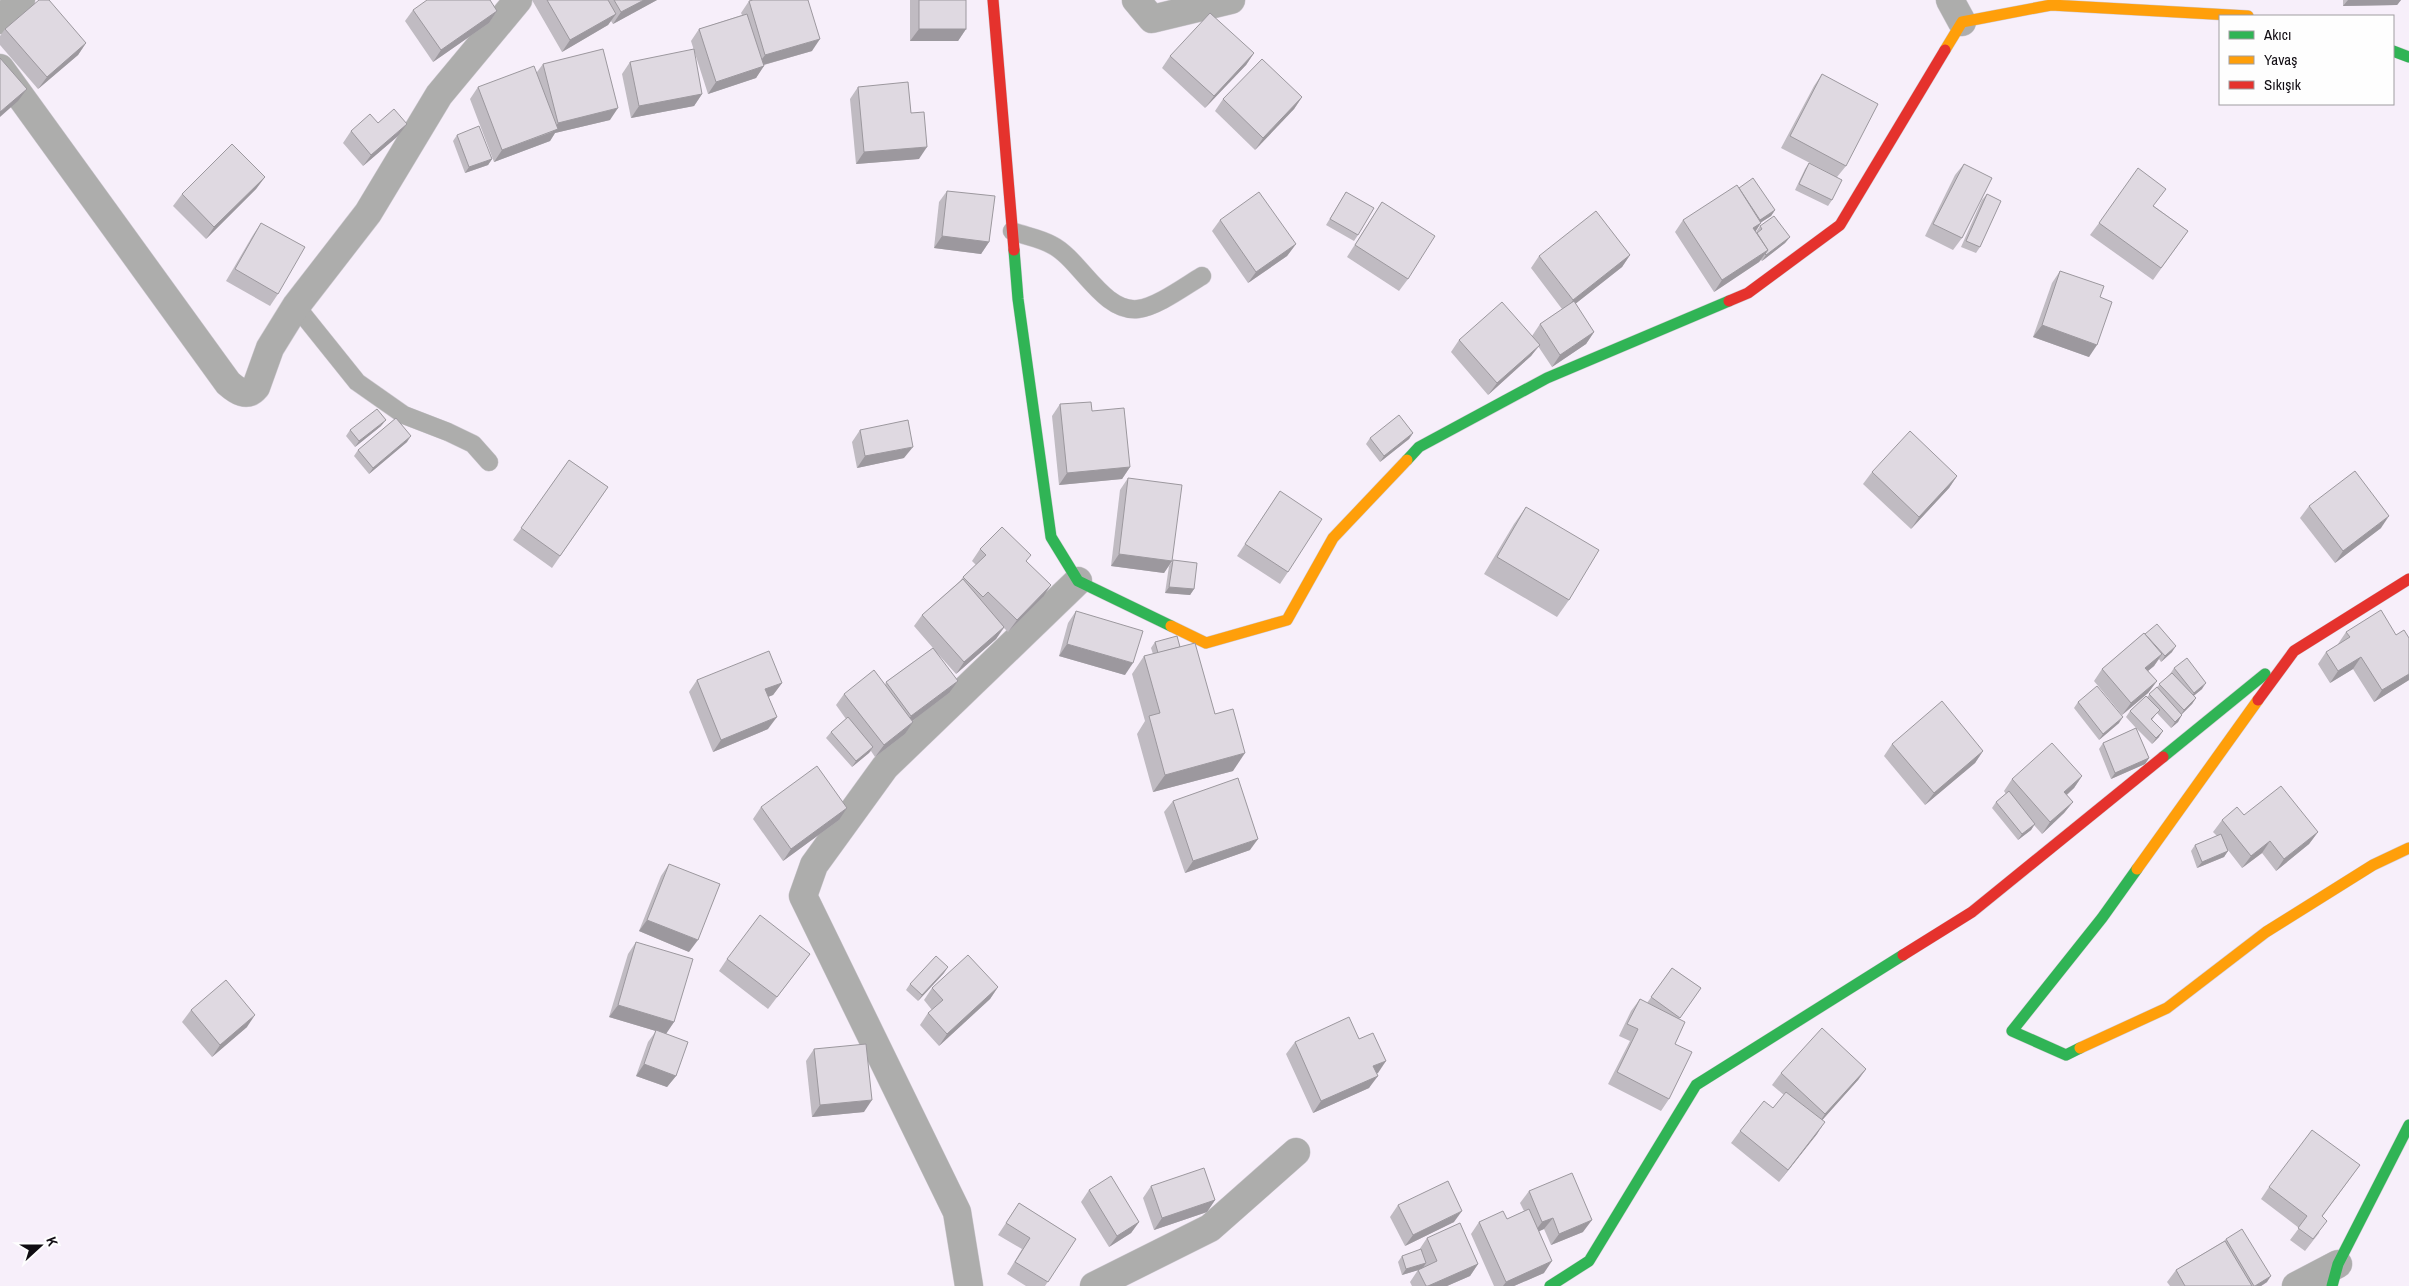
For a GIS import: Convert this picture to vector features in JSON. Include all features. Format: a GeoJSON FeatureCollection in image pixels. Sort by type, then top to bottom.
{"type":"FeatureCollection","features":[{"type":"Feature","properties":{"kind":"street"},"geometry":{"type":"LineString","coordinates":[[0,20],[21,0]]}},
{"type":"Feature","properties":{"kind":"street"},"geometry":{"type":"LineString","coordinates":[[0,68],[228,383],[236,391],[253,392],[270,348],[296,306],[368,213],[439,95],[518,0]]}},
{"type":"Feature","properties":{"kind":"street"},"geometry":{"type":"LineString","coordinates":[[994,0],[1018,299],[1051,538],[1078,581],[1206,643],[1287,620],[1333,538],[1419,447],[1547,378],[1748,293],[1840,224],[1956,11],[2051,5],[2230,15]]}},
{"type":"Feature","properties":{"kind":"street"},"geometry":{"type":"LineString","coordinates":[[1136,0],[1152,19],[1231,0]]}},
{"type":"Feature","properties":{"kind":"street"},"geometry":{"type":"LineString","coordinates":[[2394,51],[2409,57]]}},
{"type":"Feature","properties":{"kind":"street"},"geometry":{"type":"LineString","coordinates":[[1550,1286],[1589,1261],[1696,1085],[1972,912],[2294,651],[2409,579]]}},
{"type":"Feature","properties":{"kind":"street"},"geometry":{"type":"LineString","coordinates":[[969,1286],[957,1212],[803,896],[814,865],[885,767],[1078,581]]}},
{"type":"Feature","properties":{"kind":"street"},"geometry":{"type":"LineString","coordinates":[[2294,651],[2102,918],[2012,1031],[2066,1055],[2108,1036],[2167,1008],[2266,932],[2373,865],[2409,848]]}},
{"type":"Feature","properties":{"kind":"street"},"geometry":{"type":"LineString","coordinates":[[2296,1286],[2335,1275],[2409,1125]]}},
{"type":"Feature","properties":{"kind":"street"},"geometry":{"type":"LineString","coordinates":[[1094,1286],[1210,1228],[1296,1152]]}},
{"type":"Feature","properties":{"kind":"lane"},"geometry":{"type":"LineString","coordinates":[[1012,231],[1053,245],[1112,302],[1126,309],[1139,309],[1151,305],[1202,276]]}},
{"type":"Feature","properties":{"kind":"lane"},"geometry":{"type":"LineString","coordinates":[[296,306],[357,382],[404,415],[474,444],[489,462]]}},
{"type":"Feature","properties":{"kind":"building"},"geometry":{"type":"Polygon","coordinates":[[[39,0],[49,0],[86,43],[47,77],[5,29],[39,0]]]}},
{"type":"Feature","properties":{"kind":"building"},"geometry":{"type":"Polygon","coordinates":[[[427,0],[490,0],[497,11],[441,50],[413,10],[427,0]]]}},
{"type":"Feature","properties":{"kind":"building"},"geometry":{"type":"Polygon","coordinates":[[[547,0],[608,0],[616,14],[570,40],[547,0]]]}},
{"type":"Feature","properties":{"kind":"building"},"geometry":{"type":"Polygon","coordinates":[[[614,0],[644,0],[621,12],[614,0]]]}},
{"type":"Feature","properties":{"kind":"building"},"geometry":{"type":"Polygon","coordinates":[[[808,0],[820,39],[765,55],[749,1],[808,0]]]}},
{"type":"Feature","properties":{"kind":"building"},"geometry":{"type":"Polygon","coordinates":[[[919,0],[966,0],[966,29],[919,29],[919,0]]]}},
{"type":"Feature","properties":{"kind":"building"},"geometry":{"type":"Polygon","coordinates":[[[1210,13],[1254,53],[1214,96],[1170,56],[1210,13]]]}},
{"type":"Feature","properties":{"kind":"building"},"geometry":{"type":"Polygon","coordinates":[[[747,14],[764,66],[716,82],[699,29],[747,14]]]}},
{"type":"Feature","properties":{"kind":"building"},"geometry":{"type":"Polygon","coordinates":[[[603,49],[618,108],[558,123],[543,64],[603,49]]]}},
{"type":"Feature","properties":{"kind":"building"},"geometry":{"type":"Polygon","coordinates":[[[694,49],[702,94],[639,106],[630,62],[694,49]]]}},
{"type":"Feature","properties":{"kind":"building"},"geometry":{"type":"Polygon","coordinates":[[[0,58],[27,89],[0,112],[0,58]]]}},
{"type":"Feature","properties":{"kind":"building"},"geometry":{"type":"Polygon","coordinates":[[[1262,59],[1302,97],[1263,138],[1223,99],[1262,59]]]}},
{"type":"Feature","properties":{"kind":"building"},"geometry":{"type":"Polygon","coordinates":[[[534,66],[558,129],[502,150],[478,87],[534,66]]]}},
{"type":"Feature","properties":{"kind":"building"},"geometry":{"type":"Polygon","coordinates":[[[1822,74],[1878,104],[1846,166],[1790,136],[1822,74]]]}},
{"type":"Feature","properties":{"kind":"building"},"geometry":{"type":"Polygon","coordinates":[[[908,82],[911,113],[924,112],[927,147],[864,152],[858,87],[908,82]]]}},
{"type":"Feature","properties":{"kind":"building"},"geometry":{"type":"Polygon","coordinates":[[[394,109],[407,124],[371,155],[351,131],[370,114],[378,123],[394,109]]]}},
{"type":"Feature","properties":{"kind":"building"},"geometry":{"type":"Polygon","coordinates":[[[479,126],[492,159],[469,167],[457,135],[479,126]]]}},
{"type":"Feature","properties":{"kind":"building"},"geometry":{"type":"Polygon","coordinates":[[[232,144],[265,177],[214,227],[182,194],[232,144]]]}},
{"type":"Feature","properties":{"kind":"building"},"geometry":{"type":"Polygon","coordinates":[[[1809,163],[1842,180],[1832,200],[1799,184],[1809,163]]]}},
{"type":"Feature","properties":{"kind":"building"},"geometry":{"type":"Polygon","coordinates":[[[1964,164],[1992,178],[1962,238],[1933,224],[1964,164]]]}},
{"type":"Feature","properties":{"kind":"building"},"geometry":{"type":"Polygon","coordinates":[[[2138,168],[2166,189],[2153,206],[2188,231],[2161,268],[2099,223],[2138,168]]]}},
{"type":"Feature","properties":{"kind":"building"},"geometry":{"type":"Polygon","coordinates":[[[1753,178],[1775,210],[1760,220],[1739,188],[1753,178]]]}},
{"type":"Feature","properties":{"kind":"building"},"geometry":{"type":"Polygon","coordinates":[[[1737,185],[1761,223],[1753,228],[1768,250],[1722,280],[1683,220],[1737,185]]]}},
{"type":"Feature","properties":{"kind":"building"},"geometry":{"type":"Polygon","coordinates":[[[947,191],[995,196],[989,242],[942,236],[947,191]]]}},
{"type":"Feature","properties":{"kind":"building"},"geometry":{"type":"Polygon","coordinates":[[[1259,192],[1296,244],[1256,272],[1220,220],[1259,192]]]}},
{"type":"Feature","properties":{"kind":"building"},"geometry":{"type":"Polygon","coordinates":[[[1346,192],[1374,208],[1358,235],[1330,219],[1346,192]]]}},
{"type":"Feature","properties":{"kind":"building"},"geometry":{"type":"Polygon","coordinates":[[[1987,194],[2001,201],[1980,247],[1966,241],[1987,194]]]}},
{"type":"Feature","properties":{"kind":"building"},"geometry":{"type":"Polygon","coordinates":[[[1382,202],[1435,236],[1408,279],[1355,245],[1382,202]]]}},
{"type":"Feature","properties":{"kind":"building"},"geometry":{"type":"Polygon","coordinates":[[[1596,211],[1630,255],[1573,300],[1539,256],[1596,211]]]}},
{"type":"Feature","properties":{"kind":"building"},"geometry":{"type":"Polygon","coordinates":[[[1774,216],[1790,237],[1766,255],[1768,250],[1757,233],[1762,229],[1760,226],[1774,216]]]}},
{"type":"Feature","properties":{"kind":"building"},"geometry":{"type":"Polygon","coordinates":[[[261,223],[305,247],[278,294],[235,269],[261,223]]]}},
{"type":"Feature","properties":{"kind":"building"},"geometry":{"type":"Polygon","coordinates":[[[2060,271],[2104,286],[2100,297],[2112,302],[2097,345],[2042,325],[2060,271]]]}},
{"type":"Feature","properties":{"kind":"building"},"geometry":{"type":"Polygon","coordinates":[[[1574,301],[1594,332],[1560,355],[1540,324],[1574,301]]]}},
{"type":"Feature","properties":{"kind":"building"},"geometry":{"type":"Polygon","coordinates":[[[1502,302],[1540,345],[1497,383],[1459,340],[1502,302]]]}},
{"type":"Feature","properties":{"kind":"building"},"geometry":{"type":"Polygon","coordinates":[[[1091,402],[1092,411],[1124,408],[1130,467],[1067,473],[1060,404],[1091,402]]]}},
{"type":"Feature","properties":{"kind":"building"},"geometry":{"type":"Polygon","coordinates":[[[377,409],[386,420],[359,441],[350,430],[377,409]]]}},
{"type":"Feature","properties":{"kind":"building"},"geometry":{"type":"Polygon","coordinates":[[[1399,415],[1413,433],[1384,456],[1370,438],[1399,415]]]}},
{"type":"Feature","properties":{"kind":"building"},"geometry":{"type":"Polygon","coordinates":[[[396,418],[411,436],[373,468],[358,450],[396,418]]]}},
{"type":"Feature","properties":{"kind":"building"},"geometry":{"type":"Polygon","coordinates":[[[908,420],[913,447],[865,456],[860,430],[908,420]]]}},
{"type":"Feature","properties":{"kind":"building"},"geometry":{"type":"Polygon","coordinates":[[[1910,431],[1957,476],[1919,517],[1872,472],[1910,431]]]}},
{"type":"Feature","properties":{"kind":"building"},"geometry":{"type":"Polygon","coordinates":[[[569,460],[608,487],[560,556],[521,528],[569,460]]]}},
{"type":"Feature","properties":{"kind":"building"},"geometry":{"type":"Polygon","coordinates":[[[2355,471],[2389,516],[2343,551],[2309,506],[2355,471]]]}},
{"type":"Feature","properties":{"kind":"building"},"geometry":{"type":"Polygon","coordinates":[[[1128,478],[1182,485],[1172,561],[1119,554],[1128,478]]]}},
{"type":"Feature","properties":{"kind":"building"},"geometry":{"type":"Polygon","coordinates":[[[1280,491],[1322,519],[1288,572],[1245,544],[1280,491]]]}},
{"type":"Feature","properties":{"kind":"building"},"geometry":{"type":"Polygon","coordinates":[[[1526,507],[1599,550],[1569,600],[1497,557],[1526,507]]]}},
{"type":"Feature","properties":{"kind":"building"},"geometry":{"type":"Polygon","coordinates":[[[1002,527],[1031,555],[1026,561],[1051,585],[1017,620],[988,592],[983,597],[963,577],[986,555],[980,549],[1002,527]]]}},
{"type":"Feature","properties":{"kind":"building"},"geometry":{"type":"Polygon","coordinates":[[[1173,560],[1197,563],[1194,589],[1169,587],[1173,560]]]}},
{"type":"Feature","properties":{"kind":"building"},"geometry":{"type":"Polygon","coordinates":[[[963,579],[1004,627],[964,662],[922,615],[963,579]]]}},
{"type":"Feature","properties":{"kind":"building"},"geometry":{"type":"Polygon","coordinates":[[[2381,610],[2396,635],[2404,630],[2409,638],[2409,674],[2382,690],[2361,657],[2338,671],[2326,652],[2350,637],[2346,632],[2381,610]]]}},
{"type":"Feature","properties":{"kind":"building"},"geometry":{"type":"Polygon","coordinates":[[[1076,611],[1143,631],[1133,663],[1067,644],[1076,611]]]}},
{"type":"Feature","properties":{"kind":"building"},"geometry":{"type":"Polygon","coordinates":[[[2157,624],[2176,646],[2165,656],[2145,634],[2157,624]]]}},
{"type":"Feature","properties":{"kind":"building"},"geometry":{"type":"Polygon","coordinates":[[[2144,633],[2162,654],[2145,668],[2157,681],[2131,703],[2102,669],[2144,633]]]}},
{"type":"Feature","properties":{"kind":"building"},"geometry":{"type":"Polygon","coordinates":[[[1177,636],[1180,647],[1158,653],[1155,642],[1177,636]]]}},
{"type":"Feature","properties":{"kind":"building"},"geometry":{"type":"Polygon","coordinates":[[[1195,643],[1215,714],[1233,709],[1245,753],[1165,775],[1149,716],[1160,713],[1144,656],[1195,643]]]}},
{"type":"Feature","properties":{"kind":"building"},"geometry":{"type":"Polygon","coordinates":[[[933,648],[958,681],[911,716],[886,682],[933,648]]]}},
{"type":"Feature","properties":{"kind":"building"},"geometry":{"type":"Polygon","coordinates":[[[769,651],[782,683],[765,689],[777,717],[721,740],[697,680],[769,651]]]}},
{"type":"Feature","properties":{"kind":"building"},"geometry":{"type":"Polygon","coordinates":[[[2187,658],[2206,683],[2194,693],[2174,668],[2187,658]]]}},
{"type":"Feature","properties":{"kind":"building"},"geometry":{"type":"Polygon","coordinates":[[[874,670],[913,722],[884,745],[844,694],[874,670]]]}},
{"type":"Feature","properties":{"kind":"building"},"geometry":{"type":"Polygon","coordinates":[[[2172,673],[2196,698],[2184,710],[2159,684],[2172,673]]]}},
{"type":"Feature","properties":{"kind":"building"},"geometry":{"type":"Polygon","coordinates":[[[2097,686],[2123,717],[2103,734],[2078,702],[2097,686]]]}},
{"type":"Feature","properties":{"kind":"building"},"geometry":{"type":"Polygon","coordinates":[[[2157,687],[2182,715],[2175,722],[2149,694],[2157,687]]]}},
{"type":"Feature","properties":{"kind":"building"},"geometry":{"type":"Polygon","coordinates":[[[2146,696],[2160,710],[2151,719],[2163,731],[2156,738],[2130,711],[2146,696]]]}},
{"type":"Feature","properties":{"kind":"building"},"geometry":{"type":"Polygon","coordinates":[[[1942,701],[1983,751],[1934,793],[1892,744],[1942,701]]]}},
{"type":"Feature","properties":{"kind":"building"},"geometry":{"type":"Polygon","coordinates":[[[848,717],[873,747],[856,761],[831,732],[848,717]]]}},
{"type":"Feature","properties":{"kind":"building"},"geometry":{"type":"Polygon","coordinates":[[[2136,728],[2149,758],[2115,773],[2103,743],[2136,728]]]}},
{"type":"Feature","properties":{"kind":"building"},"geometry":{"type":"Polygon","coordinates":[[[2052,743],[2082,776],[2064,792],[2073,802],[2050,822],[2012,779],[2052,743]]]}},
{"type":"Feature","properties":{"kind":"building"},"geometry":{"type":"Polygon","coordinates":[[[817,766],[847,808],[791,849],[761,807],[817,766]]]}},
{"type":"Feature","properties":{"kind":"building"},"geometry":{"type":"Polygon","coordinates":[[[1238,778],[1258,839],[1193,861],[1173,801],[1238,778]]]}},
{"type":"Feature","properties":{"kind":"building"},"geometry":{"type":"Polygon","coordinates":[[[2281,786],[2318,832],[2284,859],[2270,841],[2251,856],[2222,820],[2237,807],[2244,815],[2281,786]]]}},
{"type":"Feature","properties":{"kind":"building"},"geometry":{"type":"Polygon","coordinates":[[[2009,791],[2035,824],[2022,834],[1996,802],[2009,791]]]}},
{"type":"Feature","properties":{"kind":"building"},"geometry":{"type":"Polygon","coordinates":[[[2221,834],[2228,851],[2202,862],[2195,845],[2221,834]]]}},
{"type":"Feature","properties":{"kind":"building"},"geometry":{"type":"Polygon","coordinates":[[[669,864],[720,884],[698,940],[647,920],[669,864]]]}},
{"type":"Feature","properties":{"kind":"building"},"geometry":{"type":"Polygon","coordinates":[[[760,915],[810,954],[777,997],[727,959],[760,915]]]}},
{"type":"Feature","properties":{"kind":"building"},"geometry":{"type":"Polygon","coordinates":[[[636,942],[693,959],[674,1022],[618,1005],[636,942]]]}},
{"type":"Feature","properties":{"kind":"building"},"geometry":{"type":"Polygon","coordinates":[[[968,955],[998,987],[947,1034],[928,1013],[943,1000],[932,988],[968,955]]]}},
{"type":"Feature","properties":{"kind":"building"},"geometry":{"type":"Polygon","coordinates":[[[936,956],[948,967],[922,995],[910,984],[936,956]]]}},
{"type":"Feature","properties":{"kind":"building"},"geometry":{"type":"Polygon","coordinates":[[[1672,968],[1701,988],[1680,1018],[1651,997],[1672,968]]]}},
{"type":"Feature","properties":{"kind":"building"},"geometry":{"type":"Polygon","coordinates":[[[226,980],[255,1015],[220,1045],[191,1010],[226,980]]]}},
{"type":"Feature","properties":{"kind":"building"},"geometry":{"type":"Polygon","coordinates":[[[1640,999],[1685,1022],[1675,1044],[1692,1052],[1669,1099],[1617,1072],[1638,1029],[1627,1024],[1640,999]]]}},
{"type":"Feature","properties":{"kind":"building"},"geometry":{"type":"Polygon","coordinates":[[[1349,1017],[1359,1039],[1373,1033],[1386,1061],[1373,1066],[1378,1076],[1321,1101],[1295,1042],[1349,1017]]]}},
{"type":"Feature","properties":{"kind":"building"},"geometry":{"type":"Polygon","coordinates":[[[1822,1028],[1866,1069],[1825,1114],[1781,1073],[1822,1028]]]}},
{"type":"Feature","properties":{"kind":"building"},"geometry":{"type":"Polygon","coordinates":[[[656,1030],[688,1042],[676,1076],[644,1064],[656,1030]]]}},
{"type":"Feature","properties":{"kind":"building"},"geometry":{"type":"Polygon","coordinates":[[[866,1044],[872,1100],[820,1105],[814,1049],[866,1044]]]}},
{"type":"Feature","properties":{"kind":"building"},"geometry":{"type":"Polygon","coordinates":[[[1786,1092],[1825,1122],[1788,1170],[1740,1131],[1764,1101],[1773,1108],[1786,1092]]]}},
{"type":"Feature","properties":{"kind":"building"},"geometry":{"type":"Polygon","coordinates":[[[2312,1130],[2360,1165],[2322,1216],[2327,1221],[2313,1239],[2298,1228],[2307,1216],[2269,1187],[2312,1130]]]}},
{"type":"Feature","properties":{"kind":"building"},"geometry":{"type":"Polygon","coordinates":[[[1204,1168],[1215,1200],[1162,1218],[1151,1186],[1204,1168]]]}},
{"type":"Feature","properties":{"kind":"building"},"geometry":{"type":"Polygon","coordinates":[[[1572,1173],[1592,1220],[1559,1234],[1553,1218],[1542,1222],[1529,1191],[1572,1173]]]}},
{"type":"Feature","properties":{"kind":"building"},"geometry":{"type":"Polygon","coordinates":[[[1111,1176],[1139,1222],[1117,1236],[1089,1190],[1111,1176]]]}},
{"type":"Feature","properties":{"kind":"building"},"geometry":{"type":"Polygon","coordinates":[[[1448,1181],[1462,1211],[1413,1235],[1398,1205],[1448,1181]]]}},
{"type":"Feature","properties":{"kind":"building"},"geometry":{"type":"Polygon","coordinates":[[[1019,1203],[1076,1239],[1048,1282],[1015,1262],[1030,1238],[1006,1223],[1019,1203]]]}},
{"type":"Feature","properties":{"kind":"building"},"geometry":{"type":"Polygon","coordinates":[[[1529,1209],[1552,1261],[1506,1282],[1479,1222],[1503,1211],[1507,1219],[1529,1209]]]}},
{"type":"Feature","properties":{"kind":"building"},"geometry":{"type":"Polygon","coordinates":[[[1460,1223],[1478,1264],[1426,1286],[1418,1270],[1437,1261],[1427,1238],[1460,1223]]]}},
{"type":"Feature","properties":{"kind":"building"},"geometry":{"type":"Polygon","coordinates":[[[2242,1229],[2271,1276],[2255,1286],[2226,1239],[2242,1229]]]}},
{"type":"Feature","properties":{"kind":"building"},"geometry":{"type":"Polygon","coordinates":[[[2225,1241],[2252,1286],[2185,1286],[2176,1270],[2225,1241]]]}},
{"type":"Feature","properties":{"kind":"building"},"geometry":{"type":"Polygon","coordinates":[[[1421,1249],[1426,1263],[1406,1269],[1402,1256],[1421,1249]]]}},
{"type":"Feature","properties":{"kind":"traffic: fast"},"geometry":{"type":"LineString","coordinates":[[2394,51],[2409,57]]}},
{"type":"Feature","properties":{"kind":"traffic: fast"},"geometry":{"type":"LineString","coordinates":[[1014,250],[1018,299],[1051,537],[1078,581],[1171,626]]}},
{"type":"Feature","properties":{"kind":"traffic: fast"},"geometry":{"type":"LineString","coordinates":[[1407,460],[1419,447],[1547,378],[1729,301]]}},
{"type":"Feature","properties":{"kind":"traffic: fast"},"geometry":{"type":"LineString","coordinates":[[2163,757],[2265,674]]}},
{"type":"Feature","properties":{"kind":"traffic: fast"},"geometry":{"type":"LineString","coordinates":[[2080,1048],[2066,1055],[2012,1031],[2102,918],[2137,869]]}},
{"type":"Feature","properties":{"kind":"traffic: fast"},"geometry":{"type":"LineString","coordinates":[[1550,1286],[1589,1261],[1696,1085],[1903,955]]}},
{"type":"Feature","properties":{"kind":"traffic: fast"},"geometry":{"type":"LineString","coordinates":[[2332,1286],[2338,1264],[2409,1125]]}},
{"type":"Feature","properties":{"kind":"traffic: slow"},"geometry":{"type":"LineString","coordinates":[[1945,50],[1962,22],[2051,5],[2230,15]]}},
{"type":"Feature","properties":{"kind":"traffic: slow"},"geometry":{"type":"LineString","coordinates":[[1171,626],[1206,643],[1287,620],[1333,538],[1407,460]]}},
{"type":"Feature","properties":{"kind":"traffic: slow"},"geometry":{"type":"LineString","coordinates":[[2137,869],[2258,700]]}},
{"type":"Feature","properties":{"kind":"traffic: slow"},"geometry":{"type":"LineString","coordinates":[[2080,1048],[2167,1008],[2266,932],[2373,865],[2409,848]]}},
{"type":"Feature","properties":{"kind":"traffic: jam"},"geometry":{"type":"LineString","coordinates":[[993,0],[1014,250]]}},
{"type":"Feature","properties":{"kind":"traffic: jam"},"geometry":{"type":"LineString","coordinates":[[1729,301],[1748,293],[1840,225],[1945,50]]}},
{"type":"Feature","properties":{"kind":"traffic: jam"},"geometry":{"type":"LineString","coordinates":[[2258,700],[2294,651],[2409,579]]}},
{"type":"Feature","properties":{"kind":"traffic: jam"},"geometry":{"type":"LineString","coordinates":[[1903,955],[1972,912],[2163,757]]}}]}
